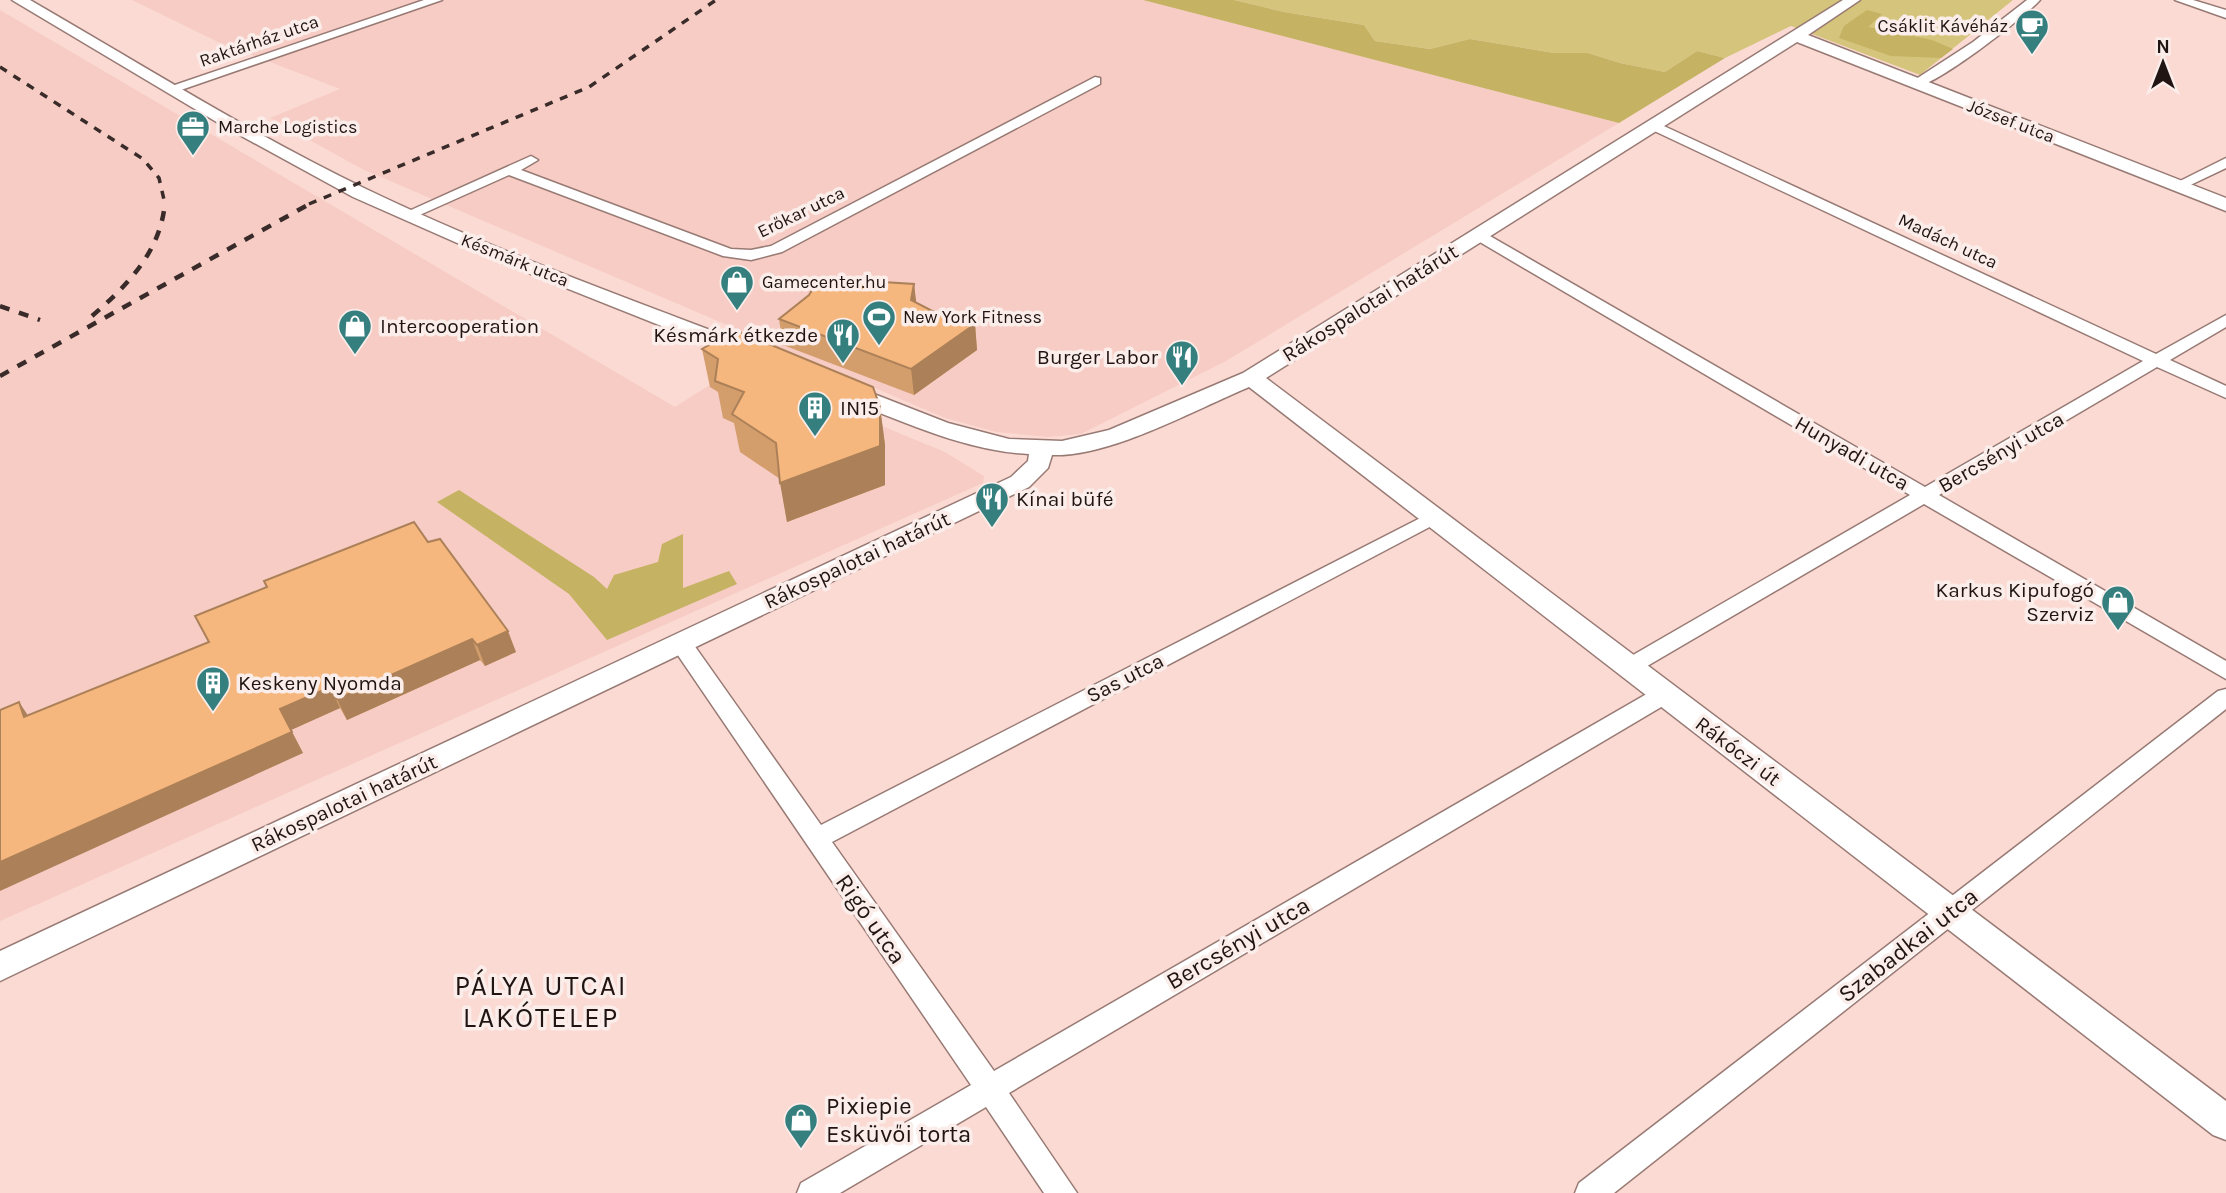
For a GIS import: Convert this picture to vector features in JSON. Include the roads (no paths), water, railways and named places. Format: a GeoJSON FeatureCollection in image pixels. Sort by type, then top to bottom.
{"type":"FeatureCollection","features":[{"type":"Feature","properties":{"kind":"street","name":"Késmárk utca"},"geometry":{"type":"LineString","coordinates":[[19,0],[318,172],[408,215],[775,363]]}},
{"type":"Feature","properties":{"kind":"street","name":"Raktárház utca"},"geometry":{"type":"LineString","coordinates":[[173,88],[436,0]]}},
{"type":"Feature","properties":{"kind":"street","name":"Rákospalotai határút"},"geometry":{"type":"LineString","coordinates":[[0,967],[1020,482],[1040,463],[1041,448],[1087,444],[1117,435],[1251,378],[1853,0]]}},
{"type":"Feature","properties":{"kind":"street"},"geometry":{"type":"LineString","coordinates":[[1918,84],[1975,48],[2034,0]]}},
{"type":"Feature","properties":{"kind":"street"},"geometry":{"type":"LineString","coordinates":[[2181,0],[2226,14]]}},
{"type":"Feature","properties":{"kind":"street","name":"József utca"},"geometry":{"type":"LineString","coordinates":[[1796,36],[2226,205]]}},
{"type":"Feature","properties":{"kind":"street","name":"Erőkar utca"},"geometry":{"type":"LineString","coordinates":[[509,170],[729,253],[757,254],[776,248],[1095,81]]}},
{"type":"Feature","properties":{"kind":"street","name":"Madách utca"},"geometry":{"type":"LineString","coordinates":[[1653,125],[2226,393]]}},
{"type":"Feature","properties":{"kind":"street"},"geometry":{"type":"LineString","coordinates":[[408,215],[531,160]]}},
{"type":"Feature","properties":{"kind":"street"},"geometry":{"type":"LineString","coordinates":[[2177,186],[2226,162]]}},
{"type":"Feature","properties":{"kind":"street","name":"Hunyadi utca"},"geometry":{"type":"LineString","coordinates":[[1478,235],[2226,671]]}},
{"type":"Feature","properties":{"kind":"street","name":"Bercsényi utca"},"geometry":{"type":"LineString","coordinates":[[1629,667],[2226,320]]}},
{"type":"Feature","properties":{"kind":"street","name":"Rákóczi út"},"geometry":{"type":"LineString","coordinates":[[1251,378],[2226,1124]]}},
{"type":"Feature","properties":{"kind":"street"},"geometry":{"type":"LineString","coordinates":[[825,383],[972,438],[1009,446],[1041,448]]}},
{"type":"Feature","properties":{"kind":"street","name":"Sas utca"},"geometry":{"type":"LineString","coordinates":[[816,839],[1434,517]]}},
{"type":"Feature","properties":{"kind":"street","name":"Rigó utca"},"geometry":{"type":"LineString","coordinates":[[681,643],[1062,1193]]}},
{"type":"Feature","properties":{"kind":"street","name":"Bercsényi utca"},"geometry":{"type":"LineString","coordinates":[[812,1193],[1665,694]]}},
{"type":"Feature","properties":{"kind":"street","name":"Szabadkai utca"},"geometry":{"type":"LineString","coordinates":[[1590,1193],[2226,697]]}},
{"type":"Feature","properties":{"kind":"railway"},"geometry":{"type":"LineString","coordinates":[[311,203],[589,87],[716,0]]}},
{"type":"Feature","properties":{"kind":"railway"},"geometry":{"type":"LineString","coordinates":[[0,67],[143,159],[159,178],[165,203]]}},
{"type":"Feature","properties":{"kind":"railway"},"geometry":{"type":"LineString","coordinates":[[92,316],[130,279],[150,251],[162,220],[165,203]]}},
{"type":"Feature","properties":{"kind":"railway"},"geometry":{"type":"LineString","coordinates":[[0,376],[311,203]]}},
{"type":"Feature","properties":{"kind":"railway"},"geometry":{"type":"LineString","coordinates":[[0,306],[40,320]]}},
{"type":"Feature","properties":{"kind":"place","name":"Csáklit Kávéház"},"geometry":{"type":"Point","coordinates":[2032,56]}},
{"type":"Feature","properties":{"kind":"place","name":"Marche Logistics"},"geometry":{"type":"Point","coordinates":[193,157]}},
{"type":"Feature","properties":{"kind":"place","name":"Gamecenter.hu"},"geometry":{"type":"Point","coordinates":[737,312]}},
{"type":"Feature","properties":{"kind":"place","name":"New York Fitness"},"geometry":{"type":"Point","coordinates":[879,347]}},
{"type":"Feature","properties":{"kind":"place","name":"Intercooperation"},"geometry":{"type":"Point","coordinates":[355,356]}},
{"type":"Feature","properties":{"kind":"place","name":"Késmárk étkezde"},"geometry":{"type":"Point","coordinates":[843,365]}},
{"type":"Feature","properties":{"kind":"place","name":"Burger Labor"},"geometry":{"type":"Point","coordinates":[1182,387]}},
{"type":"Feature","properties":{"kind":"place","name":"IN15"},"geometry":{"type":"Point","coordinates":[815,438]}},
{"type":"Feature","properties":{"kind":"place","name":"Kínai büfé"},"geometry":{"type":"Point","coordinates":[992,529]}},
{"type":"Feature","properties":{"kind":"place","name":"Karkus Kipufogó Szerviz"},"geometry":{"type":"Point","coordinates":[2118,632]}},
{"type":"Feature","properties":{"kind":"place","name":"Keskeny Nyomda"},"geometry":{"type":"Point","coordinates":[213,713]}},
{"type":"Feature","properties":{"kind":"place","name":"Pixiepie Esküvői torta"},"geometry":{"type":"Point","coordinates":[801,1150]}},
{"type":"Feature","properties":{"kind":"district","name":"PÁLYA UTCAI LAKÓTELEP"},"geometry":{"type":"Point","coordinates":[541,1001]}}]}
